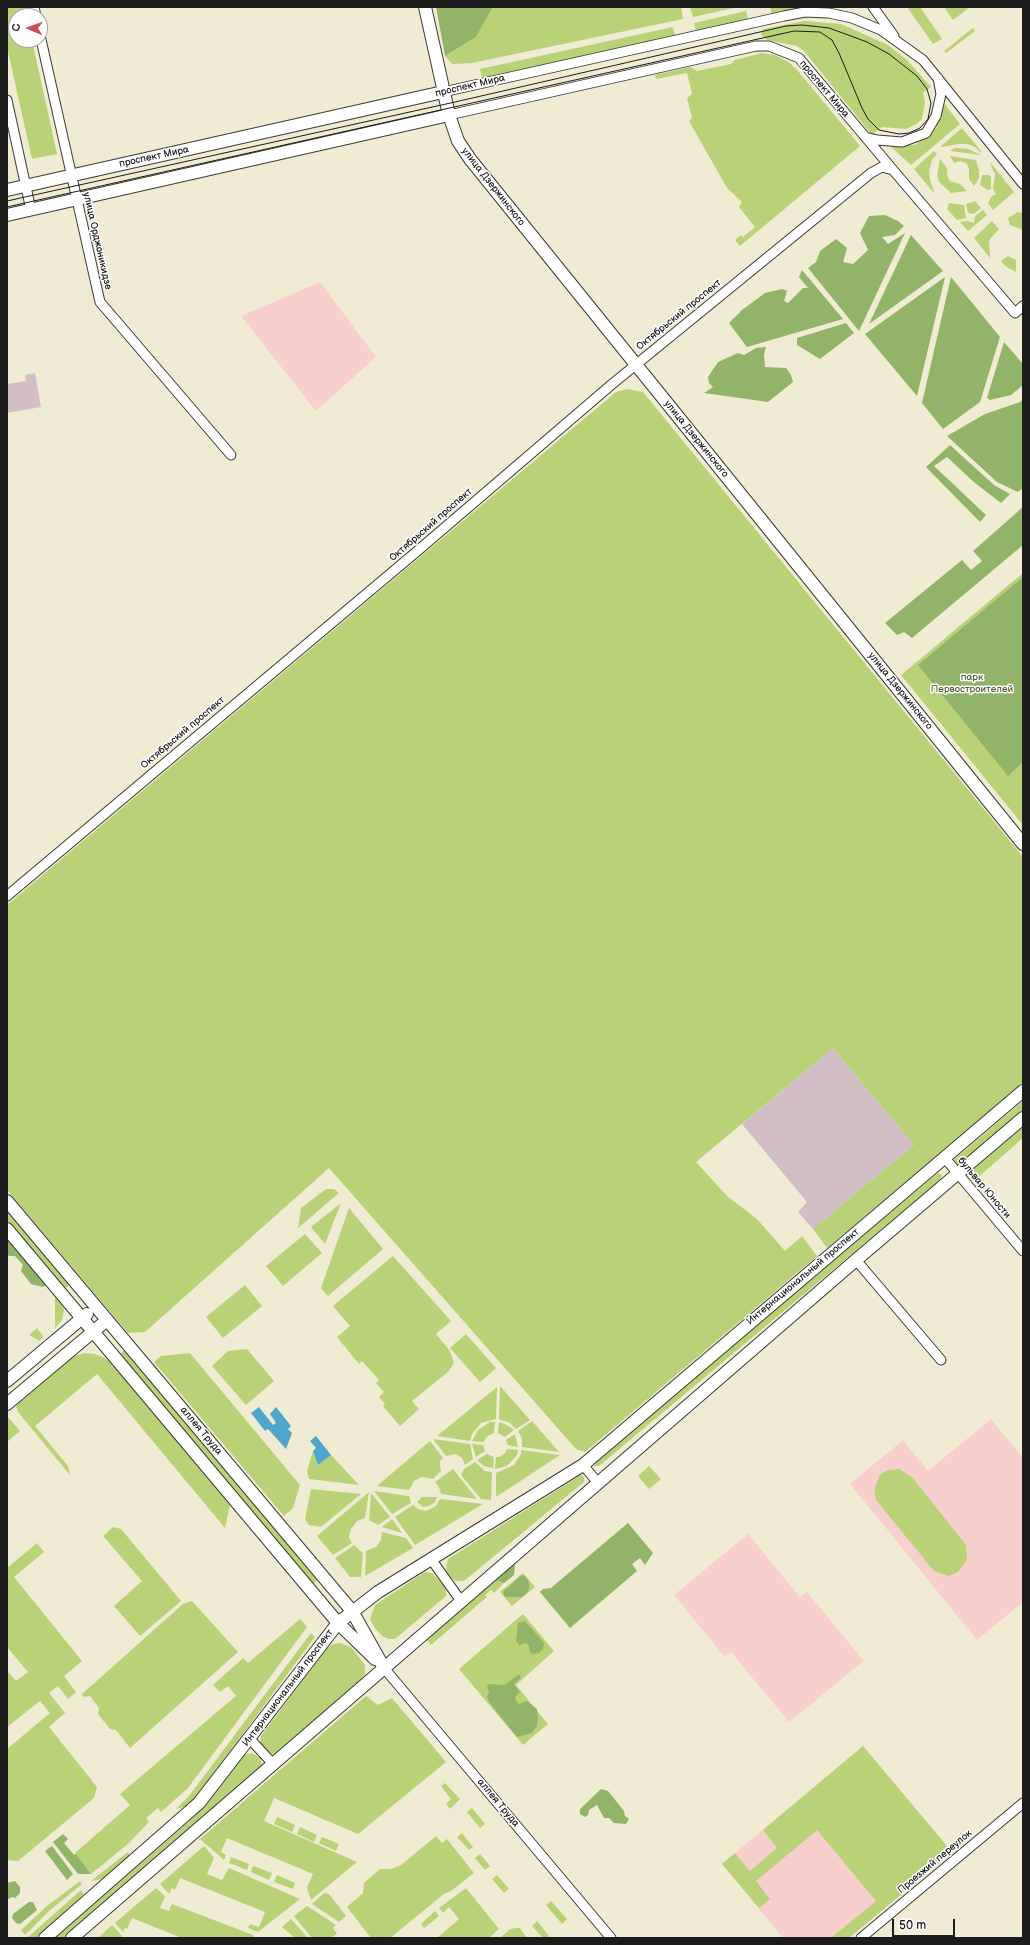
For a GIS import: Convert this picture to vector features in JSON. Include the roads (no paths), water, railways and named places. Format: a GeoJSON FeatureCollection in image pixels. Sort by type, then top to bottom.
{"type":"FeatureCollection","features":[{"type":"Feature","properties":{"kind":"main road","name":"улица Дзержинского"},"geometry":{"type":"LineString","coordinates":[[425,7],[449,115],[458,141],[470,159],[1023,844]]}},
{"type":"Feature","properties":{"kind":"main road","name":"проспект Мира"},"geometry":{"type":"LineString","coordinates":[[7,190],[443,92]]}},
{"type":"Feature","properties":{"kind":"main road","name":"проспект Мира"},"geometry":{"type":"LineString","coordinates":[[7,215],[449,115]]}},
{"type":"Feature","properties":{"kind":"main road","name":"Интернациональный проспект"},"geometry":{"type":"LineString","coordinates":[[45,1938],[199,1803],[250,1739],[338,1623],[378,1592],[583,1465],[1023,1091]]}},
{"type":"Feature","properties":{"kind":"main road","name":"Интернациональный проспект"},"geometry":{"type":"LineString","coordinates":[[72,1938],[856,1260],[1023,1118]]}},
{"type":"Feature","properties":{"kind":"main road","name":"аллея Труда"},"geometry":{"type":"LineString","coordinates":[[7,1201],[352,1611],[384,1668]]}},
{"type":"Feature","properties":{"kind":"main road","name":"аллея Труда"},"geometry":{"type":"LineString","coordinates":[[7,1229],[338,1623],[384,1668]]}},
{"type":"Feature","properties":{"kind":"main road"},"geometry":{"type":"LineString","coordinates":[[7,1381],[96,1307]]}},
{"type":"Feature","properties":{"kind":"main road"},"geometry":{"type":"LineString","coordinates":[[7,1404],[107,1320]]}},
{"type":"Feature","properties":{"kind":"street"},"geometry":{"type":"LineString","coordinates":[[873,7],[896,39]]}},
{"type":"Feature","properties":{"kind":"street","name":"проспект Мира"},"geometry":{"type":"LineString","coordinates":[[443,92],[805,12],[829,13],[852,18],[881,30],[896,39],[923,60],[1023,184]]}},
{"type":"Feature","properties":{"kind":"street","name":"проспект Мира"},"geometry":{"type":"LineString","coordinates":[[449,115],[756,46],[769,46],[799,58],[1015,313],[1023,306]]}},
{"type":"Feature","properties":{"kind":"street","name":"улица Орджоникидзе"},"geometry":{"type":"LineString","coordinates":[[43,48],[100,302],[231,455]]}},
{"type":"Feature","properties":{"kind":"street"},"geometry":{"type":"LineString","coordinates":[[865,137],[877,140],[902,142],[926,133],[936,116],[941,94],[938,77]]}},
{"type":"Feature","properties":{"kind":"street"},"geometry":{"type":"LineString","coordinates":[[7,100],[31,210]]}},
{"type":"Feature","properties":{"kind":"street"},"geometry":{"type":"LineString","coordinates":[[871,172],[879,154]]}},
{"type":"Feature","properties":{"kind":"street"},"geometry":{"type":"LineString","coordinates":[[871,172],[882,167],[893,170]]}},
{"type":"Feature","properties":{"kind":"street","name":"Октябрьский проспект"},"geometry":{"type":"LineString","coordinates":[[7,896],[415,553],[636,364],[871,172]]}},
{"type":"Feature","properties":{"kind":"street","name":"бульвар Юности"},"geometry":{"type":"LineString","coordinates":[[944,1157],[1023,1251]]}},
{"type":"Feature","properties":{"kind":"street"},"geometry":{"type":"LineString","coordinates":[[856,1260],[941,1360]]}},
{"type":"Feature","properties":{"kind":"street"},"geometry":{"type":"LineString","coordinates":[[583,1465],[598,1483]]}},
{"type":"Feature","properties":{"kind":"street"},"geometry":{"type":"LineString","coordinates":[[431,1559],[462,1601]]}},
{"type":"Feature","properties":{"kind":"street","name":"аллея Труда"},"geometry":{"type":"LineString","coordinates":[[384,1668],[611,1938]]}},
{"type":"Feature","properties":{"kind":"street"},"geometry":{"type":"LineString","coordinates":[[250,1739],[273,1764]]}},
{"type":"Feature","properties":{"kind":"street","name":"Проезжий переулок"},"geometry":{"type":"LineString","coordinates":[[861,1938],[1023,1803]]}},
{"type":"Feature","properties":{"kind":"water"},"geometry":{"type":"Polygon","coordinates":[[[259,1407],[273,1425],[276,1423],[270,1414],[276,1407],[291,1426],[288,1429],[292,1433],[286,1449],[268,1429],[265,1431],[251,1413],[259,1407]]]}},
{"type":"Feature","properties":{"kind":"water"},"geometry":{"type":"Polygon","coordinates":[[[316,1436],[331,1455],[318,1465],[313,1451],[316,1448],[310,1441],[316,1436]]]}},
{"type":"Feature","properties":{"kind":"tram line"},"geometry":{"type":"LineString","coordinates":[[7,201],[455,102],[786,26],[802,25],[829,28],[867,42],[889,54],[917,76],[927,89],[931,103],[928,119],[920,128],[909,133],[899,134],[879,130],[868,119],[862,108],[832,40],[820,32],[794,31],[7,207]]}},
{"type":"Feature","properties":{"kind":"park label","name":"парк Первостроителей"},"geometry":{"type":"Point","coordinates":[972,682]}}]}
